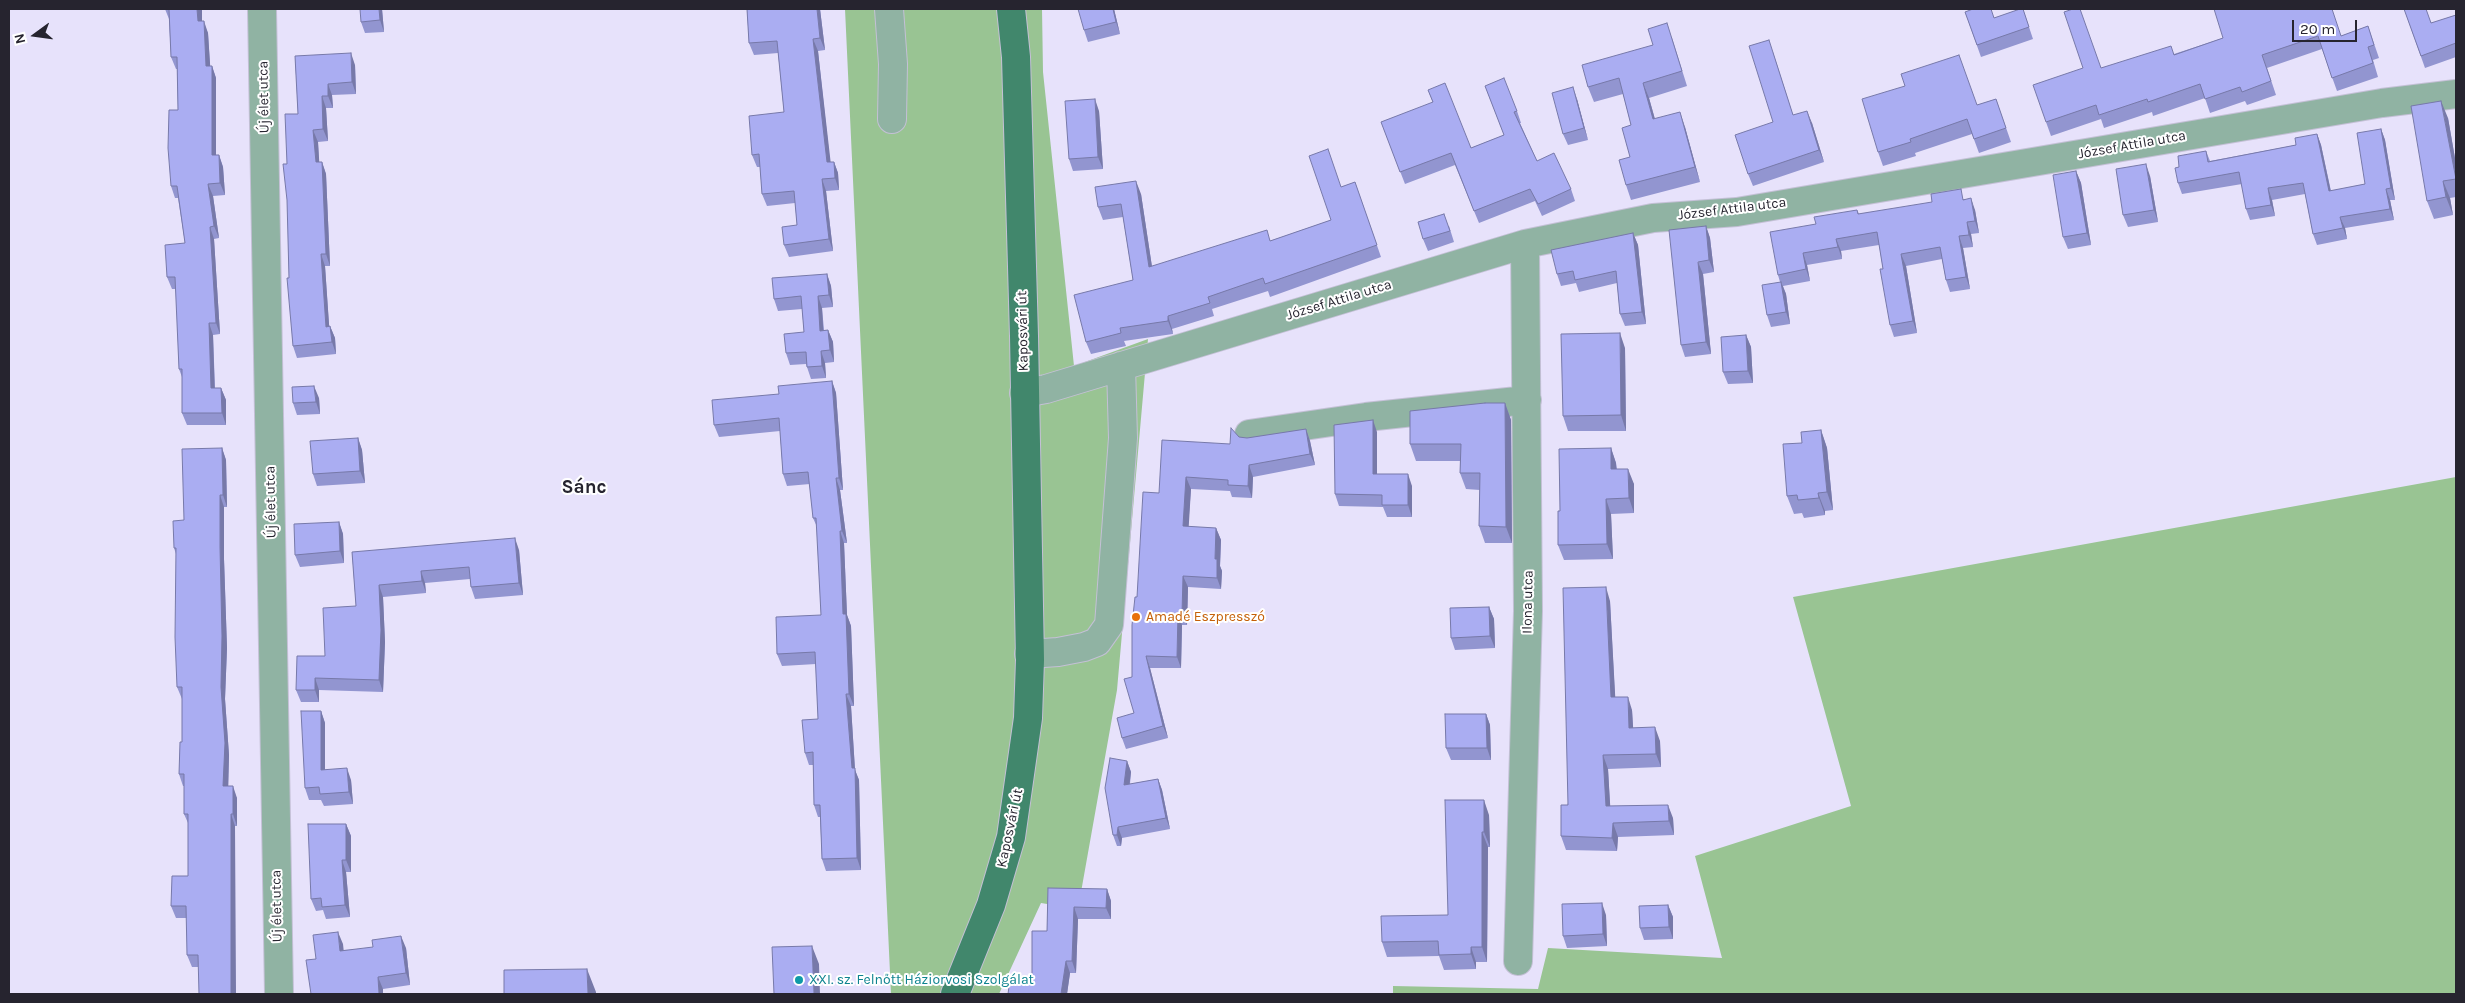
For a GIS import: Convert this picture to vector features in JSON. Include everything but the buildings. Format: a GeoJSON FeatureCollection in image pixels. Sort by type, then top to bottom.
{"type":"FeatureCollection","features":[{"type":"Feature","properties":{"kind":"main road","name":"Kaposvári út"},"geometry":{"type":"LineString","coordinates":[[956,994],[992,905],[1010,837],[1028,718],[1029,654],[1016,57],[1011,9]]}},
{"type":"Feature","properties":{"kind":"street","name":"Új élet utca"},"geometry":{"type":"LineString","coordinates":[[262,9],[279,994]]}},
{"type":"Feature","properties":{"kind":"street"},"geometry":{"type":"LineString","coordinates":[[888,9],[893,64],[892,119]]}},
{"type":"Feature","properties":{"kind":"street","name":"József Attila utca"},"geometry":{"type":"LineString","coordinates":[[1024,393],[1046,390],[1525,244],[1653,218],[1738,212],[2382,103],[2456,94]]}},
{"type":"Feature","properties":{"kind":"street","name":"Ilona utca"},"geometry":{"type":"LineString","coordinates":[[1518,961],[1528,611],[1525,244]]}},
{"type":"Feature","properties":{"kind":"street"},"geometry":{"type":"LineString","coordinates":[[1029,654],[1058,652],[1084,647],[1097,642],[1109,625],[1122,438],[1121,366]]}},
{"type":"Feature","properties":{"kind":"street"},"geometry":{"type":"LineString","coordinates":[[1249,434],[1366,416],[1527,400]]}},
{"type":"Feature","properties":{"kind":"green space"},"geometry":{"type":"Polygon","coordinates":[[[845,9],[1042,9],[1043,72],[1074,366],[1148,339],[1117,690],[1078,909],[1041,903],[999,994],[891,994],[845,9]]]}},
{"type":"Feature","properties":{"kind":"green space"},"geometry":{"type":"Polygon","coordinates":[[[2456,477],[2456,994],[1393,994],[1393,986],[1538,989],[1548,948],[1722,958],[1695,856],[1851,806],[1793,597],[2456,477]]]}},
{"type":"Feature","properties":{"kind":"place","name":"Amadé Eszpresszó"},"geometry":{"type":"Point","coordinates":[1136,617]}},
{"type":"Feature","properties":{"kind":"place","name":"XXI. sz. Felnőtt Háziorvosi Szolgálat"},"geometry":{"type":"Point","coordinates":[799,980]}},
{"type":"Feature","properties":{"kind":"district","name":"Sánc"},"geometry":{"type":"Point","coordinates":[584,488]}}]}
